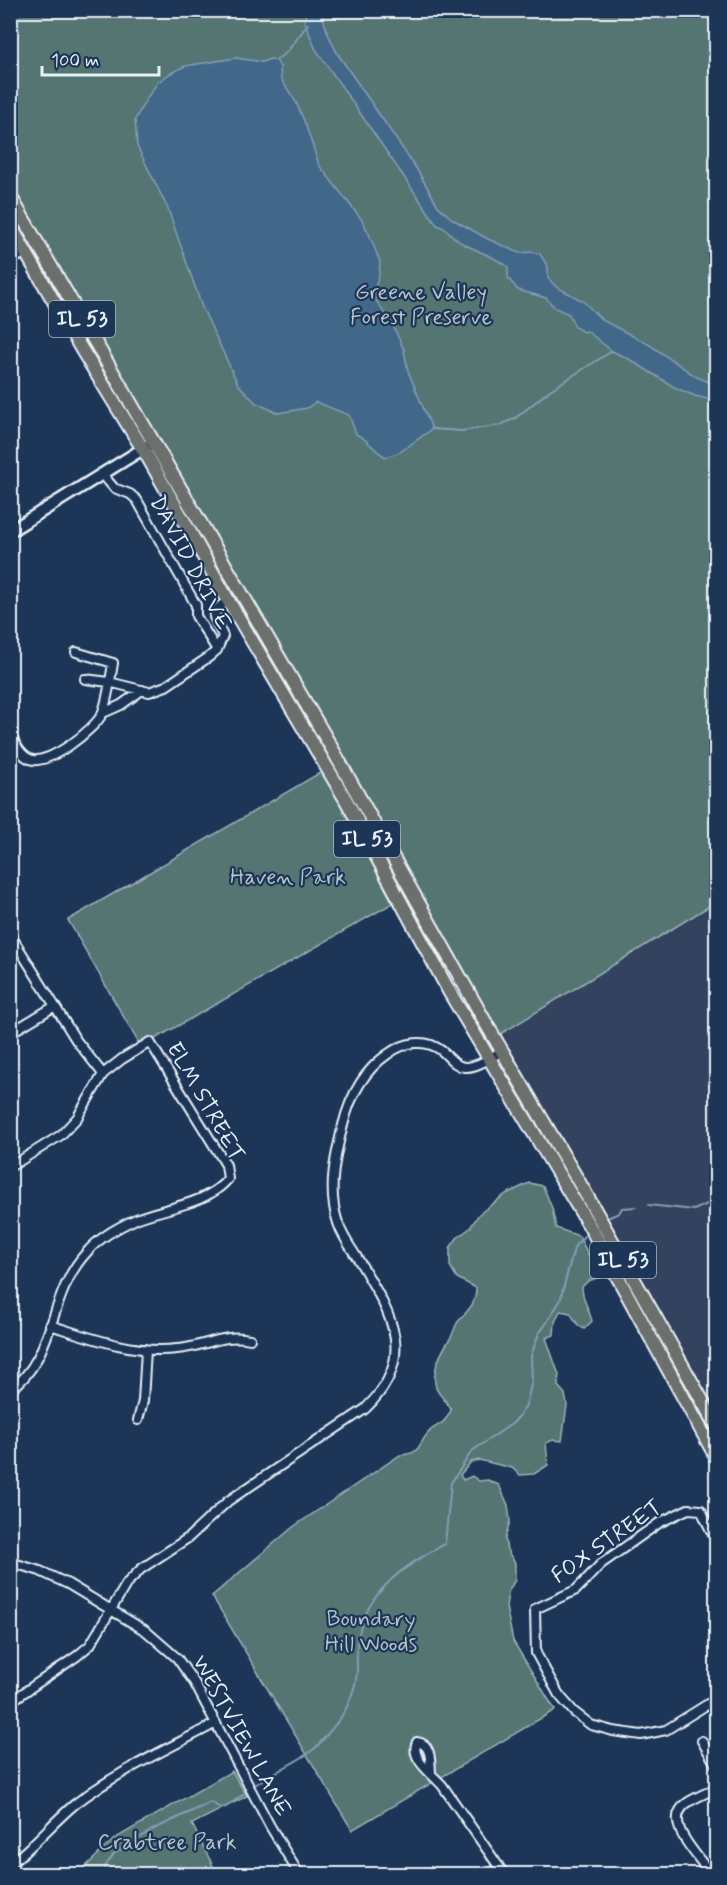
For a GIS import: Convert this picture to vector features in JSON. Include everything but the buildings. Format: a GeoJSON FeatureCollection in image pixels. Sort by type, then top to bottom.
{"type":"FeatureCollection","features":[{"type":"Feature","properties":{"kind":"main road","name":"IL 53"},"geometry":{"type":"LineString","coordinates":[[10,196],[385,841],[502,1051],[717,1425]]}},
{"type":"Feature","properties":{"kind":"main road","name":"IL 53"},"geometry":{"type":"LineString","coordinates":[[10,225],[82,350],[143,449],[228,600],[346,800],[450,993],[593,1232],[717,1457]]}},
{"type":"Feature","properties":{"kind":"main road"},"geometry":{"type":"LineString","coordinates":[[10,531],[154,442]]}},
{"type":"Feature","properties":{"kind":"street"},"geometry":{"type":"LineString","coordinates":[[10,262],[26,251]]}},
{"type":"Feature","properties":{"kind":"street","name":"DAVID DRIVE"},"geometry":{"type":"LineString","coordinates":[[102,474],[114,488],[130,494],[137,500],[196,605],[196,616],[217,650]]}},
{"type":"Feature","properties":{"kind":"street","name":"DAVID DRIVE"},"geometry":{"type":"LineString","coordinates":[[85,679],[110,682],[149,692],[166,686],[217,650],[223,636],[214,617],[218,608],[228,600]]}},
{"type":"Feature","properties":{"kind":"street"},"geometry":{"type":"LineString","coordinates":[[76,652],[113,663],[103,713]]}},
{"type":"Feature","properties":{"kind":"street","name":"DAVID DRIVE"},"geometry":{"type":"LineString","coordinates":[[10,734],[25,756],[32,760],[41,760],[68,746],[93,727],[103,713],[121,705],[142,690]]}},
{"type":"Feature","properties":{"kind":"street"},"geometry":{"type":"LineString","coordinates":[[10,934],[76,1040],[103,1074],[69,1127],[10,1167]]}},
{"type":"Feature","properties":{"kind":"street"},"geometry":{"type":"LineString","coordinates":[[10,1033],[55,1006]]}},
{"type":"Feature","properties":{"kind":"street","name":"ELM STREET"},"geometry":{"type":"LineString","coordinates":[[50,1325],[70,1274],[95,1244],[110,1232],[130,1222],[218,1190],[228,1179],[226,1165],[150,1042],[103,1074]]}},
{"type":"Feature","properties":{"kind":"street"},"geometry":{"type":"LineString","coordinates":[[10,1702],[83,1651],[94,1639],[127,1583],[141,1569],[188,1538],[228,1501],[365,1409],[380,1394],[393,1366],[395,1341],[393,1324],[338,1223],[333,1190],[332,1173],[335,1156],[350,1101],[356,1088],[376,1064],[386,1055],[404,1045],[430,1044],[454,1062],[465,1067],[502,1051]]}},
{"type":"Feature","properties":{"kind":"street"},"geometry":{"type":"LineString","coordinates":[[10,1390],[29,1373],[37,1362],[50,1325],[97,1340],[146,1350],[190,1348],[235,1336],[250,1338]]}},
{"type":"Feature","properties":{"kind":"street"},"geometry":{"type":"LineString","coordinates":[[138,1420],[143,1401],[146,1350]]}},
{"type":"Feature","properties":{"kind":"street","name":"FOX STREET"},"geometry":{"type":"LineString","coordinates":[[717,1541],[701,1510],[688,1509],[659,1523],[601,1564],[576,1590],[535,1609],[536,1653],[559,1695],[574,1712],[591,1725],[641,1735],[666,1730],[717,1699]]}},
{"type":"Feature","properties":{"kind":"street","name":"WESTVIEW LANE"},"geometry":{"type":"LineString","coordinates":[[10,1562],[58,1579],[156,1637],[177,1658],[194,1682],[270,1826],[299,1875]]}},
{"type":"Feature","properties":{"kind":"street"},"geometry":{"type":"LineString","coordinates":[[10,1863],[58,1819],[95,1790],[216,1723]]}},
{"type":"Feature","properties":{"kind":"street"},"geometry":{"type":"LineString","coordinates":[[702,1741],[717,1765]]}},
{"type":"Feature","properties":{"kind":"street"},"geometry":{"type":"LineString","coordinates":[[431,1773],[442,1785],[504,1875]]}},
{"type":"Feature","properties":{"kind":"street"},"geometry":{"type":"LineString","coordinates":[[710,1875],[704,1863],[682,1836],[678,1826],[678,1816],[686,1804],[717,1788]]}},
{"type":"Feature","properties":{"kind":"shaded area"},"geometry":{"type":"Polygon","coordinates":[[[306,11],[321,11],[337,53],[416,168],[438,206],[452,219],[488,239],[519,253],[540,254],[548,267],[548,278],[555,286],[583,301],[602,320],[648,344],[697,377],[716,385],[716,401],[695,396],[674,387],[612,351],[587,331],[583,332],[575,327],[569,314],[555,308],[546,298],[518,290],[508,278],[508,267],[504,264],[460,242],[447,230],[437,225],[315,48],[305,22],[306,11]]]}},
{"type":"Feature","properties":{"kind":"shaded area"},"geometry":{"type":"Polygon","coordinates":[[[236,58],[262,62],[270,59],[276,60],[280,67],[281,79],[296,102],[305,123],[319,165],[362,220],[369,234],[380,262],[375,299],[394,328],[404,350],[408,371],[432,429],[400,452],[386,457],[356,434],[349,415],[316,402],[307,408],[278,413],[256,403],[238,384],[202,307],[168,209],[137,146],[135,120],[158,82],[171,73],[185,66],[236,58]]]}},
{"type":"Feature","properties":{"kind":"shaded area"},"geometry":{"type":"Polygon","coordinates":[[[716,902],[716,1416],[499,1035],[716,902]]]}},
{"type":"Feature","properties":{"kind":"green space","name":"Greene Valley Forest Preserve"},"geometry":{"type":"Polygon","coordinates":[[[10,11],[716,11],[716,902],[499,1035],[11,187],[10,11]]]}},
{"type":"Feature","properties":{"kind":"green space","name":"Haven Park"},"geometry":{"type":"Polygon","coordinates":[[[323,771],[393,903],[141,1047],[68,920],[323,771]]]}},
{"type":"Feature","properties":{"kind":"green space","name":"Boundary Hill Woods"},"geometry":{"type":"Polygon","coordinates":[[[529,1183],[543,1186],[552,1208],[556,1228],[579,1236],[588,1254],[599,1266],[600,1277],[588,1281],[582,1287],[592,1321],[584,1329],[578,1325],[570,1313],[560,1311],[555,1322],[554,1335],[546,1338],[559,1375],[558,1386],[565,1394],[567,1405],[562,1441],[553,1440],[546,1443],[548,1465],[534,1474],[520,1475],[512,1468],[479,1460],[471,1462],[460,1475],[463,1480],[472,1476],[479,1481],[488,1480],[499,1485],[508,1505],[510,1521],[505,1538],[507,1550],[515,1563],[515,1580],[508,1592],[506,1607],[513,1641],[555,1710],[352,1830],[212,1596],[293,1527],[400,1455],[415,1451],[431,1430],[445,1420],[451,1410],[436,1387],[436,1366],[457,1323],[473,1304],[476,1294],[476,1288],[457,1278],[450,1266],[450,1248],[457,1238],[470,1228],[479,1214],[506,1194],[529,1183]]]}},
{"type":"Feature","properties":{"kind":"green space","name":"Crabtree Park"},"geometry":{"type":"Polygon","coordinates":[[[232,1771],[247,1796],[192,1824],[217,1874],[78,1874],[114,1839],[232,1771]]]}},
{"type":"Feature","properties":{"kind":"waterway"},"geometry":{"type":"LineString","coordinates":[[276,60],[287,52],[308,24]]}},
{"type":"Feature","properties":{"kind":"waterway"},"geometry":{"type":"LineString","coordinates":[[432,429],[462,431],[501,425],[517,417],[550,390],[612,351]]}},
{"type":"Feature","properties":{"kind":"waterway"},"geometry":{"type":"LineString","coordinates":[[649,1205],[694,1210],[716,1200]]}},
{"type":"Feature","properties":{"kind":"waterway"},"geometry":{"type":"LineString","coordinates":[[605,1219],[619,1213],[622,1208],[636,1207]]}},
{"type":"Feature","properties":{"kind":"waterway"},"geometry":{"type":"LineString","coordinates":[[255,1785],[314,1749],[344,1712],[356,1682],[358,1638],[370,1606],[379,1593],[402,1570],[445,1544],[451,1483],[472,1451],[513,1423],[526,1405],[532,1381],[531,1356],[539,1333],[560,1301],[575,1246],[587,1233]]}},
{"type":"Feature","properties":{"kind":"waterway"},"geometry":{"type":"LineString","coordinates":[[103,1874],[114,1854],[152,1830],[211,1802],[220,1808],[226,1807],[245,1793]]}}]}
